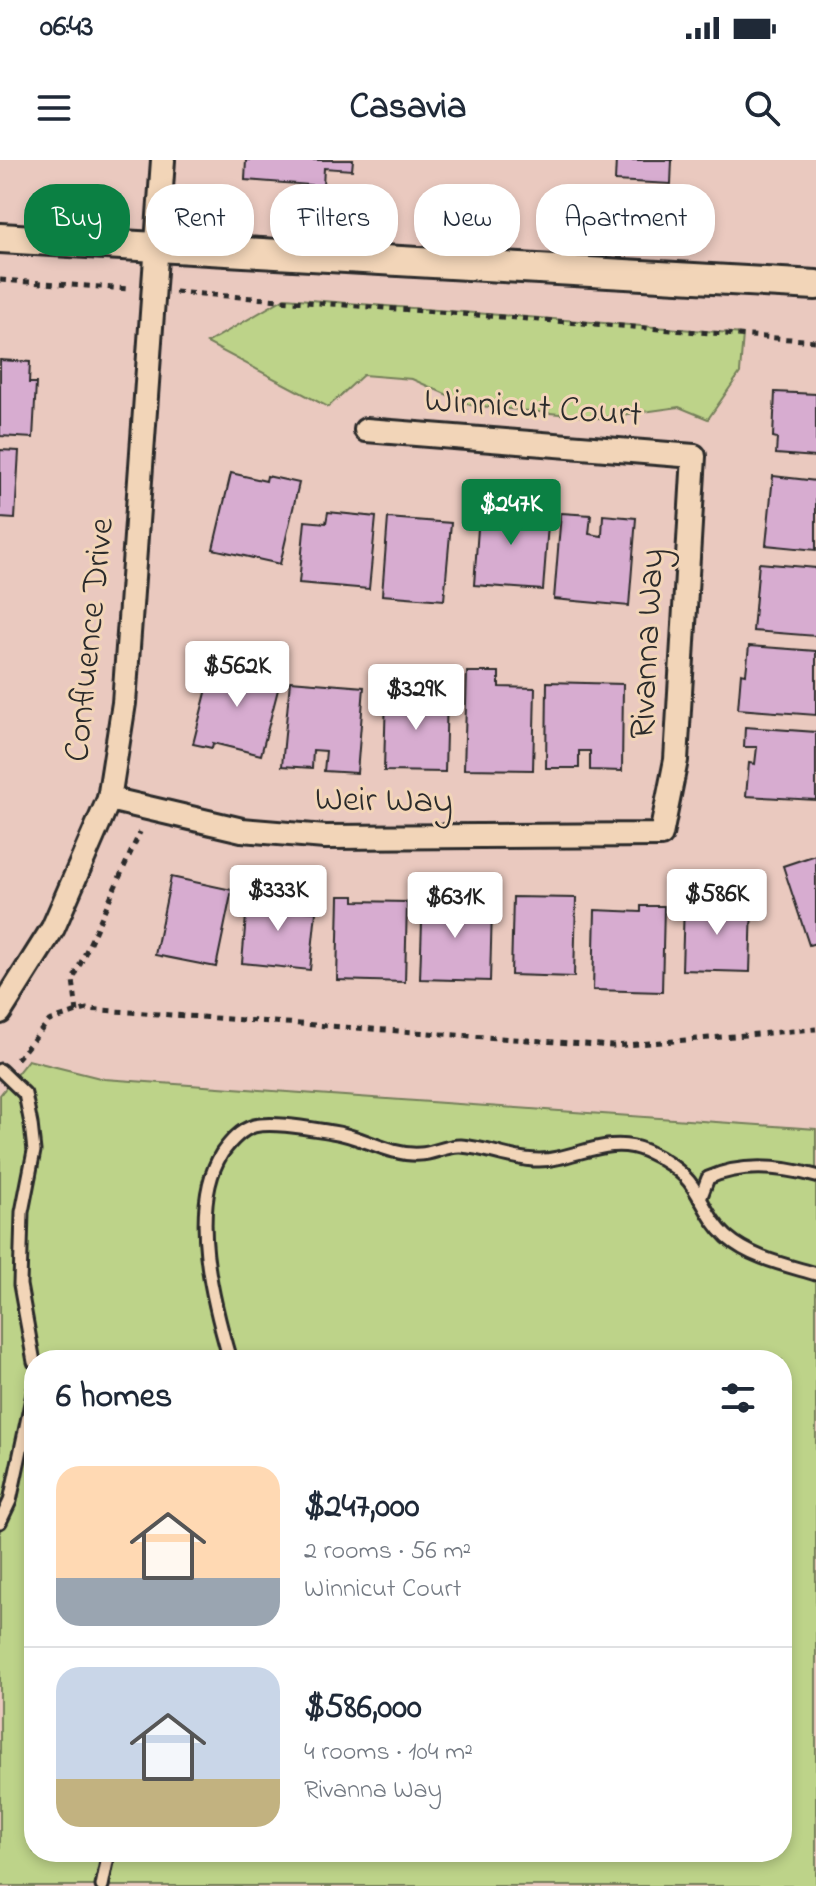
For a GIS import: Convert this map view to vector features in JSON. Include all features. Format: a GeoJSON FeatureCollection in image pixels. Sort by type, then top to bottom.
{"type":"FeatureCollection","features":[{"type":"Feature","properties":{"kind":"street","name":"Confluence Drive"},"geometry":{"type":"LineString","coordinates":[[161,184],[163,160]]}},
{"type":"Feature","properties":{"kind":"street"},"geometry":{"type":"LineString","coordinates":[[0,238],[146,247]]}},
{"type":"Feature","properties":{"kind":"street"},"geometry":{"type":"LineString","coordinates":[[254,253],[816,285]]}},
{"type":"Feature","properties":{"kind":"street","name":"Confluence Drive"},"geometry":{"type":"LineString","coordinates":[[0,1012],[53,928],[109,799],[124,703],[156,256]]}},
{"type":"Feature","properties":{"kind":"street","name":"Winnicut Court"},"geometry":{"type":"LineString","coordinates":[[366,430],[694,456]]}},
{"type":"Feature","properties":{"kind":"street","name":"Rivanna Way"},"geometry":{"type":"LineString","coordinates":[[661,835],[676,760],[694,456]]}},
{"type":"Feature","properties":{"kind":"street","name":"Weir Way"},"geometry":{"type":"LineString","coordinates":[[109,799],[242,830],[325,837],[661,835]]}},
{"type":"Feature","properties":{"kind":"lane"},"geometry":{"type":"LineString","coordinates":[[2,1072],[25,1094],[34,1151],[22,1212],[20,1285],[32,1350]]}},
{"type":"Feature","properties":{"kind":"lane"},"geometry":{"type":"LineString","coordinates":[[228,1350],[214,1292],[205,1195],[210,1177],[230,1142],[255,1126],[335,1132],[364,1139],[403,1155],[424,1154],[458,1146],[530,1160],[554,1159],[596,1147],[623,1145],[642,1149],[665,1161],[692,1184],[707,1214],[727,1237],[746,1251],[816,1274]]}},
{"type":"Feature","properties":{"kind":"lane"},"geometry":{"type":"LineString","coordinates":[[700,1199],[708,1178],[720,1172],[785,1169],[816,1176]]}},
{"type":"Feature","properties":{"kind":"lane"},"geometry":{"type":"LineString","coordinates":[[0,1522],[10,1501],[24,1436]]}},
{"type":"Feature","properties":{"kind":"lane"},"geometry":{"type":"LineString","coordinates":[[102,1886],[107,1862]]}},
{"type":"Feature","properties":{"kind":"path"},"geometry":{"type":"LineString","coordinates":[[0,280],[816,341]]}},
{"type":"Feature","properties":{"kind":"path"},"geometry":{"type":"LineString","coordinates":[[77,1012],[73,980],[150,808]]}},
{"type":"Feature","properties":{"kind":"path"},"geometry":{"type":"LineString","coordinates":[[2,1072],[49,1021],[87,1009],[613,1046],[816,1029]]}},
{"type":"Feature","properties":{"kind":"green space"},"geometry":{"type":"Polygon","coordinates":[[[285,298],[743,334],[740,373],[708,419],[679,407],[600,418],[470,405],[412,379],[363,375],[328,407],[207,343],[285,298]]]}},
{"type":"Feature","properties":{"kind":"green space"},"geometry":{"type":"Polygon","coordinates":[[[28,1060],[104,1079],[816,1129],[816,1886],[0,1886],[0,1095],[28,1060]]]}},
{"type":"Feature","properties":{"kind":"building"},"geometry":{"type":"Polygon","coordinates":[[[246,160],[353,160],[352,170],[324,168],[323,184],[245,180],[246,160]]]}},
{"type":"Feature","properties":{"kind":"building"},"geometry":{"type":"Polygon","coordinates":[[[616,160],[672,160],[671,184],[615,181],[616,160]]]}},
{"type":"Feature","properties":{"kind":"building"},"geometry":{"type":"Polygon","coordinates":[[[0,360],[30,362],[29,383],[36,383],[33,438],[0,436],[0,360]]]}},
{"type":"Feature","properties":{"kind":"building"},"geometry":{"type":"Polygon","coordinates":[[[775,392],[816,394],[816,457],[776,454],[777,438],[773,437],[775,392]]]}},
{"type":"Feature","properties":{"kind":"building"},"geometry":{"type":"Polygon","coordinates":[[[0,450],[19,451],[15,519],[0,518],[0,450]]]}},
{"type":"Feature","properties":{"kind":"building"},"geometry":{"type":"Polygon","coordinates":[[[231,473],[266,481],[267,476],[299,483],[280,564],[213,549],[231,473]]]}},
{"type":"Feature","properties":{"kind":"building"},"geometry":{"type":"Polygon","coordinates":[[[773,476],[816,481],[816,550],[766,545],[773,476]]]}},
{"type":"Feature","properties":{"kind":"building"},"geometry":{"type":"Polygon","coordinates":[[[480,500],[498,501],[497,508],[549,511],[543,590],[474,585],[480,500]]]}},
{"type":"Feature","properties":{"kind":"building"},"geometry":{"type":"Polygon","coordinates":[[[328,512],[376,517],[369,589],[299,583],[305,521],[326,523],[328,512]]]}},
{"type":"Feature","properties":{"kind":"building"},"geometry":{"type":"Polygon","coordinates":[[[561,513],[591,515],[589,534],[602,536],[603,515],[636,518],[629,606],[554,599],[561,513]]]}},
{"type":"Feature","properties":{"kind":"building"},"geometry":{"type":"Polygon","coordinates":[[[388,518],[451,523],[444,600],[382,595],[388,518]]]}},
{"type":"Feature","properties":{"kind":"building"},"geometry":{"type":"Polygon","coordinates":[[[759,563],[816,568],[816,636],[753,631],[759,563]]]}},
{"type":"Feature","properties":{"kind":"building"},"geometry":{"type":"Polygon","coordinates":[[[749,646],[816,651],[816,715],[738,709],[741,673],[746,674],[749,646]]]}},
{"type":"Feature","properties":{"kind":"building"},"geometry":{"type":"Polygon","coordinates":[[[214,661],[281,678],[261,755],[213,743],[212,748],[193,744],[214,661]]]}},
{"type":"Feature","properties":{"kind":"building"},"geometry":{"type":"Polygon","coordinates":[[[467,672],[499,672],[499,687],[535,688],[533,770],[464,769],[467,672]]]}},
{"type":"Feature","properties":{"kind":"building"},"geometry":{"type":"Polygon","coordinates":[[[290,681],[364,687],[357,773],[324,771],[326,751],[313,750],[312,768],[282,766],[290,681]]]}},
{"type":"Feature","properties":{"kind":"building"},"geometry":{"type":"Polygon","coordinates":[[[547,682],[623,684],[622,771],[590,770],[590,751],[579,751],[579,768],[546,768],[547,682]]]}},
{"type":"Feature","properties":{"kind":"building"},"geometry":{"type":"Polygon","coordinates":[[[386,692],[447,693],[445,772],[384,771],[386,692]]]}},
{"type":"Feature","properties":{"kind":"building"},"geometry":{"type":"Polygon","coordinates":[[[745,727],[816,732],[816,800],[746,796],[749,763],[755,764],[757,747],[744,747],[745,727]]]}},
{"type":"Feature","properties":{"kind":"building"},"geometry":{"type":"Polygon","coordinates":[[[816,855],[816,943],[809,945],[783,866],[816,855]]]}},
{"type":"Feature","properties":{"kind":"building"},"geometry":{"type":"Polygon","coordinates":[[[171,877],[232,890],[216,967],[155,955],[171,877]]]}},
{"type":"Feature","properties":{"kind":"building"},"geometry":{"type":"Polygon","coordinates":[[[248,892],[294,896],[293,910],[316,912],[310,970],[242,963],[248,892]]]}},
{"type":"Feature","properties":{"kind":"building"},"geometry":{"type":"Polygon","coordinates":[[[423,894],[465,896],[465,907],[492,908],[490,981],[420,979],[423,894]]]}},
{"type":"Feature","properties":{"kind":"building"},"geometry":{"type":"Polygon","coordinates":[[[339,896],[354,896],[354,901],[407,902],[405,982],[337,980],[339,896]]]}},
{"type":"Feature","properties":{"kind":"building"},"geometry":{"type":"Polygon","coordinates":[[[513,897],[576,898],[574,977],[511,975],[513,897]]]}},
{"type":"Feature","properties":{"kind":"building"},"geometry":{"type":"Polygon","coordinates":[[[684,902],[752,904],[750,972],[682,970],[684,902]]]}},
{"type":"Feature","properties":{"kind":"building"},"geometry":{"type":"Polygon","coordinates":[[[641,906],[664,906],[662,992],[593,990],[595,910],[641,912],[641,906]]]}}]}
